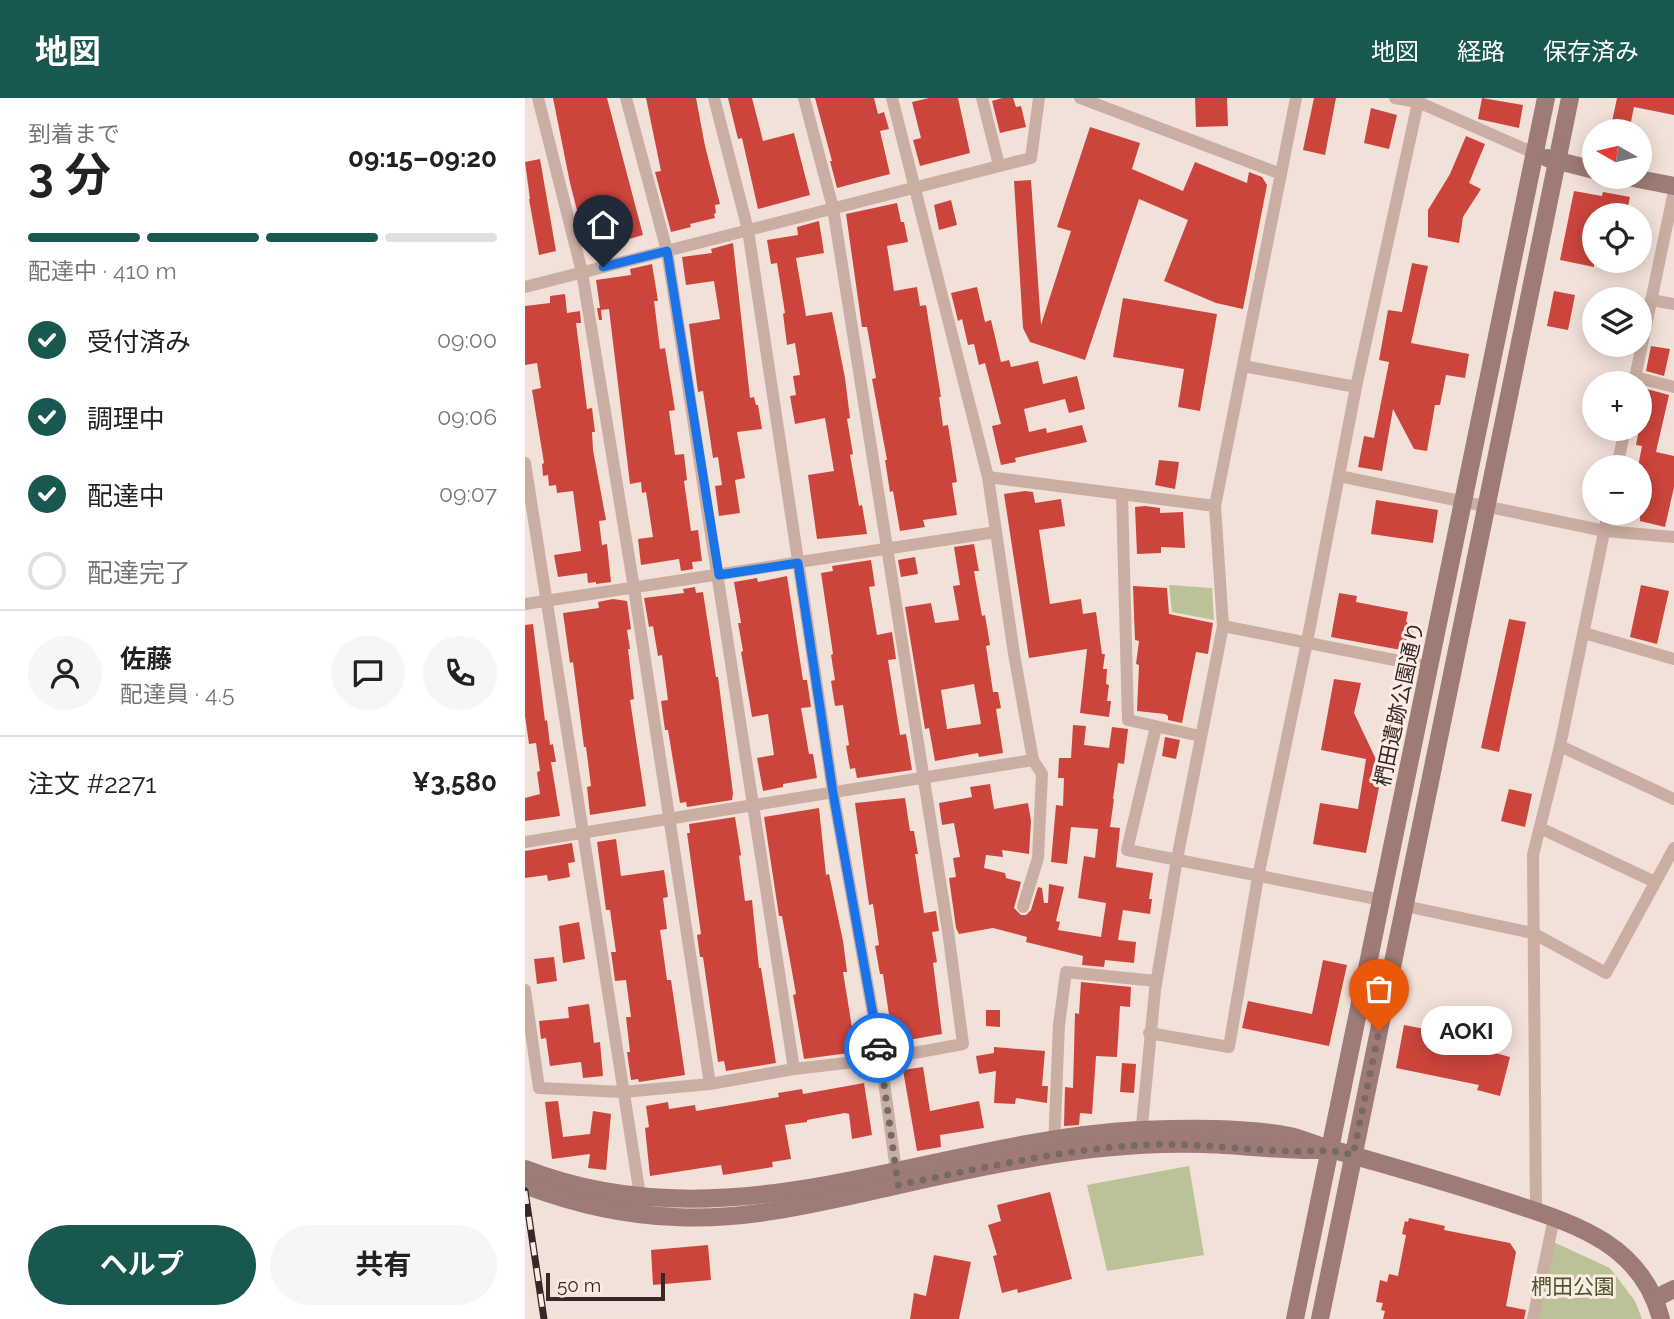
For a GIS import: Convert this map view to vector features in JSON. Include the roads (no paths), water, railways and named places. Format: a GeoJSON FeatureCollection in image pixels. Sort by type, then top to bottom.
{"type":"FeatureCollection","features":[{"type":"Feature","properties":{"kind":"street"},"geometry":{"type":"LineString","coordinates":[[538,98],[582,272],[711,1084]]}},
{"type":"Feature","properties":{"kind":"street"},"geometry":{"type":"LineString","coordinates":[[626,98],[667,251],[794,1069]]}},
{"type":"Feature","properties":{"kind":"street"},"geometry":{"type":"LineString","coordinates":[[714,98],[748,230],[833,793],[881,1059],[897,1178]]}},
{"type":"Feature","properties":{"kind":"street"},"geometry":{"type":"LineString","coordinates":[[525,990],[538,1088],[623,1092],[711,1084],[963,1044],[924,778],[833,208],[804,98]]}},
{"type":"Feature","properties":{"kind":"street"},"geometry":{"type":"LineString","coordinates":[[892,98],[988,477],[1014,654],[1033,760],[1042,774],[1038,858],[1023,908]]}},
{"type":"Feature","properties":{"kind":"street"},"geometry":{"type":"LineString","coordinates":[[982,98],[999,165]]}},
{"type":"Feature","properties":{"kind":"street"},"geometry":{"type":"LineString","coordinates":[[525,287],[1031,158],[1039,98]]}},
{"type":"Feature","properties":{"kind":"street"},"geometry":{"type":"LineString","coordinates":[[1080,98],[1281,174]]}},
{"type":"Feature","properties":{"kind":"street"},"geometry":{"type":"LineString","coordinates":[[1141,1138],[1156,981],[1200,736],[1223,626],[1215,506],[1296,98]]}},
{"type":"Feature","properties":{"kind":"street"},"geometry":{"type":"LineString","coordinates":[[1395,98],[1419,100],[1534,153],[1582,167]]}},
{"type":"Feature","properties":{"kind":"street","name":"椚田遺跡公園通り"},"geometry":{"type":"LineString","coordinates":[[1296,1319],[1546,98]]}},
{"type":"Feature","properties":{"kind":"street"},"geometry":{"type":"LineString","coordinates":[[1320,1319],[1570,98]]}},
{"type":"Feature","properties":{"kind":"street"},"geometry":{"type":"LineString","coordinates":[[1149,1033],[1229,1047],[1258,877],[1356,387],[1419,100]]}},
{"type":"Feature","properties":{"kind":"street"},"geometry":{"type":"LineString","coordinates":[[1652,183],[1674,189],[1652,295]]}},
{"type":"Feature","properties":{"kind":"street"},"geometry":{"type":"LineString","coordinates":[[1652,300],[1674,304]]}},
{"type":"Feature","properties":{"kind":"street"},"geometry":{"type":"LineString","coordinates":[[1243,366],[1356,387]]}},
{"type":"Feature","properties":{"kind":"street"},"geometry":{"type":"LineString","coordinates":[[1652,383],[1674,387]]}},
{"type":"Feature","properties":{"kind":"street"},"geometry":{"type":"LineString","coordinates":[[525,463],[642,1206]]}},
{"type":"Feature","properties":{"kind":"street"},"geometry":{"type":"LineString","coordinates":[[1339,476],[1605,531],[1674,537]]}},
{"type":"Feature","properties":{"kind":"street"},"geometry":{"type":"LineString","coordinates":[[988,477],[1215,506]]}},
{"type":"Feature","properties":{"kind":"street"},"geometry":{"type":"LineString","coordinates":[[1122,494],[1128,720],[1200,736]]}},
{"type":"Feature","properties":{"kind":"street"},"geometry":{"type":"LineString","coordinates":[[1536,1212],[1533,855],[1560,746],[1606,525]]}},
{"type":"Feature","properties":{"kind":"street"},"geometry":{"type":"LineString","coordinates":[[525,604],[996,532]]}},
{"type":"Feature","properties":{"kind":"street"},"geometry":{"type":"LineString","coordinates":[[1223,626],[1430,667]]}},
{"type":"Feature","properties":{"kind":"street"},"geometry":{"type":"LineString","coordinates":[[1584,633],[1674,659]]}},
{"type":"Feature","properties":{"kind":"street"},"geometry":{"type":"LineString","coordinates":[[1156,727],[1127,850],[1382,900]]}},
{"type":"Feature","properties":{"kind":"street"},"geometry":{"type":"LineString","coordinates":[[1560,746],[1674,799]]}},
{"type":"Feature","properties":{"kind":"street"},"geometry":{"type":"LineString","coordinates":[[525,842],[1033,760]]}},
{"type":"Feature","properties":{"kind":"street"},"geometry":{"type":"LineString","coordinates":[[1540,828],[1655,882]]}},
{"type":"Feature","properties":{"kind":"street"},"geometry":{"type":"LineString","coordinates":[[1405,906],[1533,933],[1606,973],[1674,848]]}},
{"type":"Feature","properties":{"kind":"street"},"geometry":{"type":"LineString","coordinates":[[1054,1147],[1059,1025],[1066,972],[1156,981]]}},
{"type":"Feature","properties":{"kind":"street"},"geometry":{"type":"LineString","coordinates":[[531,1180],[604,1208],[642,1206],[675,1217],[746,1214],[815,1203],[897,1178],[1054,1147],[1141,1138],[1290,1151],[1330,1149],[1554,1218],[1609,1244],[1635,1268],[1654,1299],[1661,1319]]}},
{"type":"Feature","properties":{"kind":"street"},"geometry":{"type":"LineString","coordinates":[[1533,1319],[1554,1218]]}},
{"type":"Feature","properties":{"kind":"street"},"geometry":{"type":"LineString","coordinates":[[1654,1299],[1674,1289]]}},
{"type":"Feature","properties":{"kind":"railway"},"geometry":{"type":"LineString","coordinates":[[525,1191],[544,1319]]}},
{"type":"Feature","properties":{"kind":"place","name":"AOKI"},"geometry":{"type":"Point","coordinates":[1379,1031]}},
{"type":"Feature","properties":{"kind":"park label","name":"椚田公園"},"geometry":{"type":"Point","coordinates":[1573,1286]}}]}
